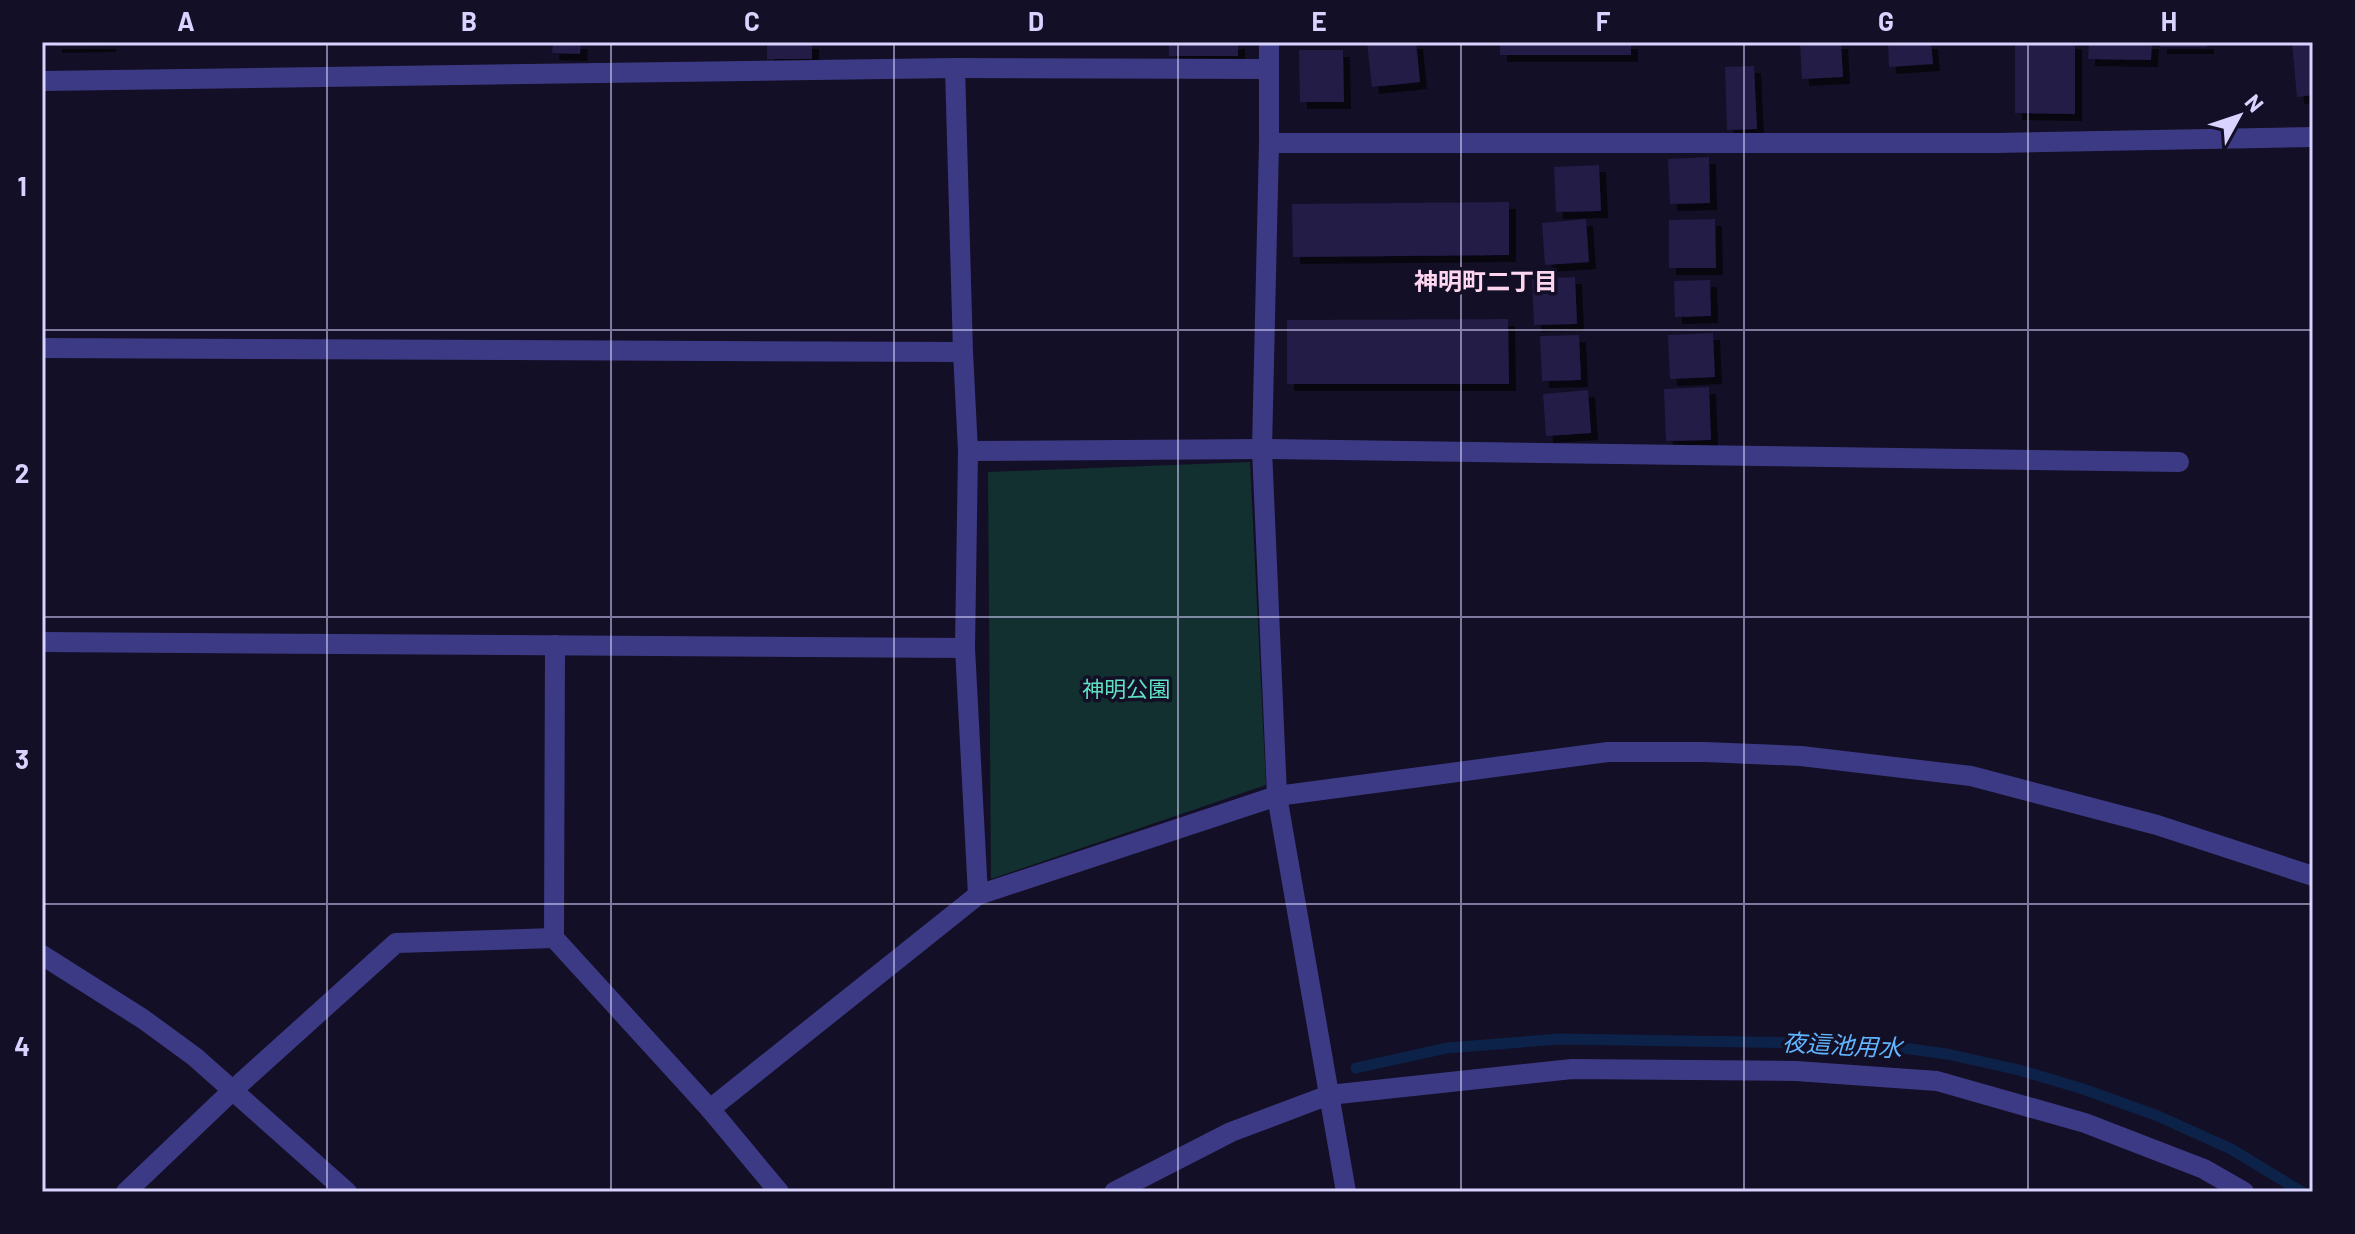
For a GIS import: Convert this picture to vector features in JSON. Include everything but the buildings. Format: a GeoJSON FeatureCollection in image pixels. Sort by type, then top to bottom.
{"type":"FeatureCollection","features":[{"type":"Feature","properties":{"kind":"street"},"geometry":{"type":"LineString","coordinates":[[1269,42],[1262,449],[1277,796],[1346,1192]]}},
{"type":"Feature","properties":{"kind":"street"},"geometry":{"type":"LineString","coordinates":[[42,81],[955,68],[1268,69]]}},
{"type":"Feature","properties":{"kind":"street"},"geometry":{"type":"LineString","coordinates":[[955,68],[968,451],[965,648],[978,895]]}},
{"type":"Feature","properties":{"kind":"street"},"geometry":{"type":"LineString","coordinates":[[1269,143],[1996,143],[2313,137]]}},
{"type":"Feature","properties":{"kind":"street"},"geometry":{"type":"LineString","coordinates":[[42,348],[963,352]]}},
{"type":"Feature","properties":{"kind":"street"},"geometry":{"type":"LineString","coordinates":[[968,451],[1262,449],[2179,462]]}},
{"type":"Feature","properties":{"kind":"street"},"geometry":{"type":"LineString","coordinates":[[42,642],[965,648]]}},
{"type":"Feature","properties":{"kind":"street"},"geometry":{"type":"LineString","coordinates":[[555,645],[554,938],[710,1109],[779,1192]]}},
{"type":"Feature","properties":{"kind":"street"},"geometry":{"type":"LineString","coordinates":[[710,1109],[978,895],[1277,796],[1608,752],[1801,756],[1971,776],[2157,825],[2313,876]]}},
{"type":"Feature","properties":{"kind":"street"},"geometry":{"type":"LineString","coordinates":[[126,1192],[233,1090],[396,943],[554,938]]}},
{"type":"Feature","properties":{"kind":"street"},"geometry":{"type":"LineString","coordinates":[[42,955],[143,1019],[195,1057],[347,1192]]}},
{"type":"Feature","properties":{"kind":"street"},"geometry":{"type":"LineString","coordinates":[[1114,1192],[1231,1132],[1329,1095],[1572,1069],[1796,1071],[1937,1081],[2085,1123],[2204,1169],[2244,1192]]}},
{"type":"Feature","properties":{"kind":"green space","name":"神明公園"},"geometry":{"type":"Polygon","coordinates":[[[1250,462],[1266,785],[991,879],[988,472],[1250,462]]]}},
{"type":"Feature","properties":{"kind":"waterway","name":"夜這池用水"},"geometry":{"type":"LineString","coordinates":[[1356,1068],[1447,1048],[1559,1039],[1874,1044],[1947,1054],[2019,1070],[2083,1089],[2158,1116],[2231,1149],[2302,1192]]}},
{"type":"Feature","properties":{"kind":"district","name":"神明町二丁目"},"geometry":{"type":"Point","coordinates":[1486,282]}}]}
